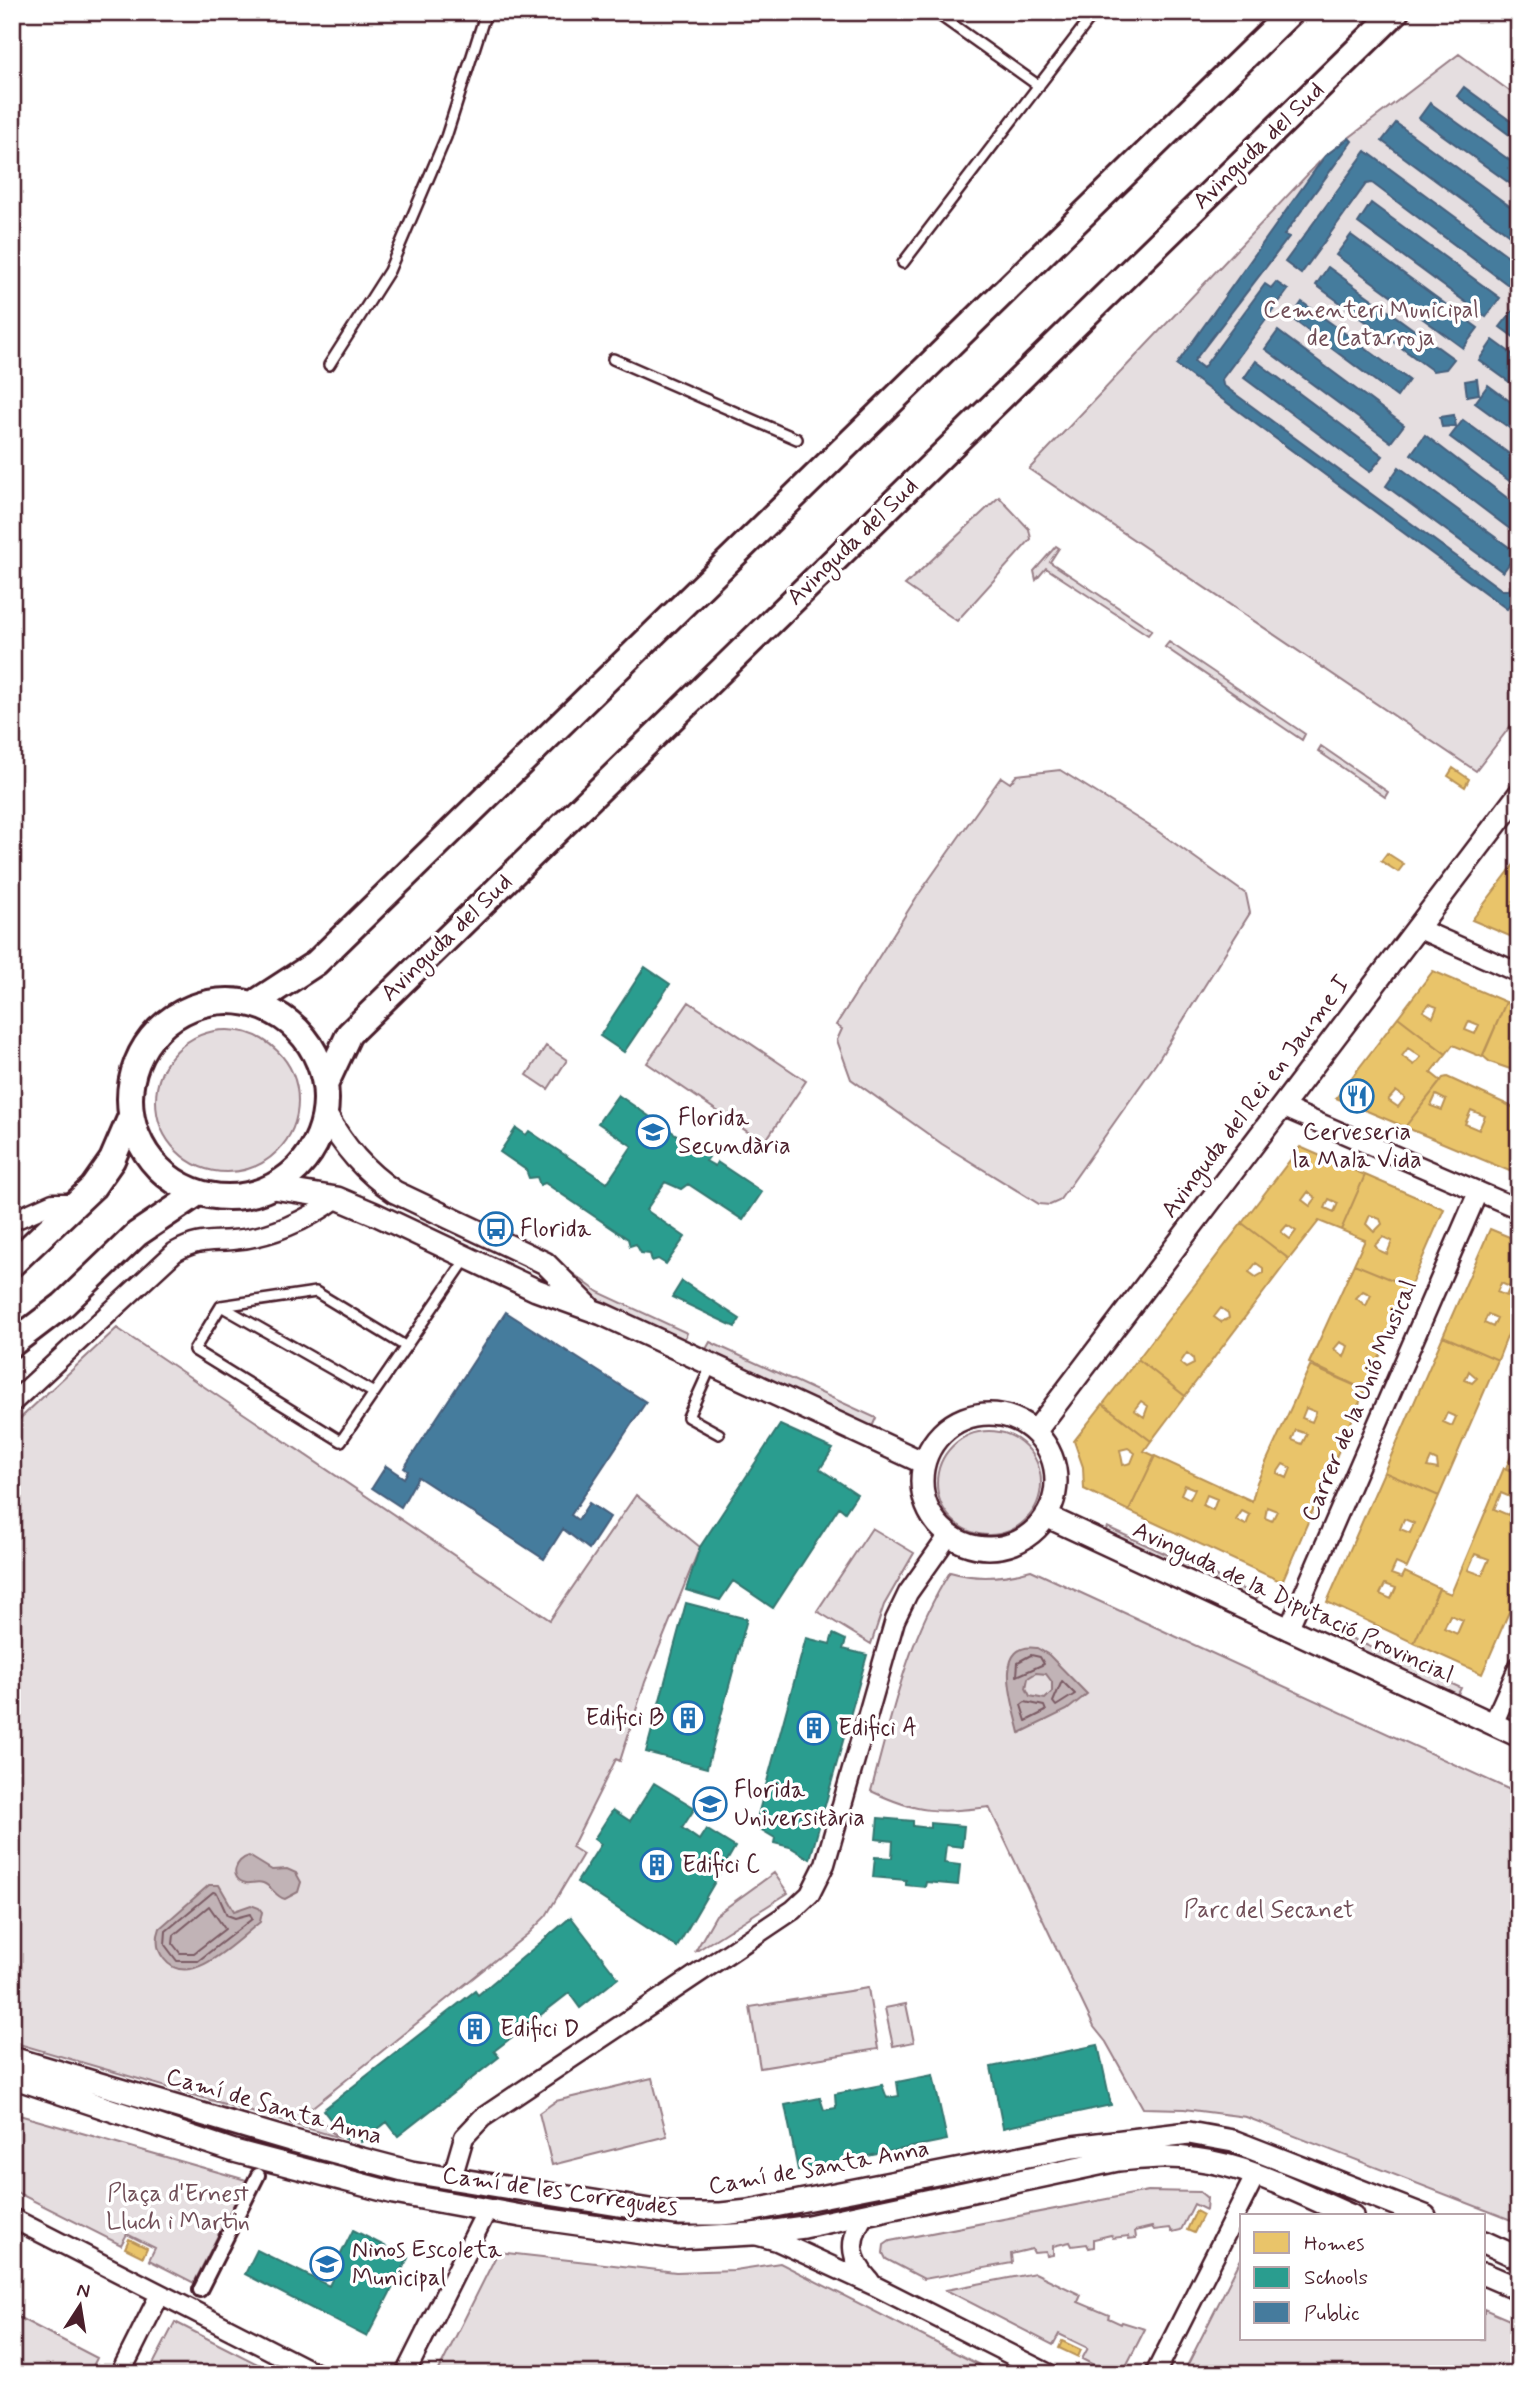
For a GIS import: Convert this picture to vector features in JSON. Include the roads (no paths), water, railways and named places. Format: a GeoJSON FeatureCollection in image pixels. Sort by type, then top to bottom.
{"type":"FeatureCollection","features":[{"type":"Feature","properties":{"kind":"main road"},"geometry":{"type":"LineString","coordinates":[[253,1004],[316,963],[1290,12]]}},
{"type":"Feature","properties":{"kind":"main road","name":"Avinguda del Sud"},"geometry":{"type":"LineString","coordinates":[[326,1083],[349,1034],[1396,12]]}},
{"type":"Feature","properties":{"kind":"main road"},"geometry":{"type":"LineString","coordinates":[[223,1001],[253,1004],[279,1015],[301,1033],[317,1056],[326,1083],[326,1115],[317,1143],[301,1166],[273,1188],[253,1195],[225,1198],[198,1193],[173,1182],[153,1164],[139,1141],[131,1116],[130,1092],[134,1069],[143,1048],[165,1023],[195,1006],[223,1001]]}},
{"type":"Feature","properties":{"kind":"main road"},"geometry":{"type":"LineString","coordinates":[[12,1264],[77,1203],[112,1160],[131,1116]]}},
{"type":"Feature","properties":{"kind":"main road"},"geometry":{"type":"LineString","coordinates":[[12,1344],[63,1305],[137,1234],[198,1193]]}},
{"type":"Feature","properties":{"kind":"street","name":"Avinguda del Rei en Jaume I"},"geometry":{"type":"LineString","coordinates":[[1035,1432],[1519,794]]}},
{"type":"Feature","properties":{"kind":"street"},"geometry":{"type":"LineString","coordinates":[[1417,928],[1519,973]]}},
{"type":"Feature","properties":{"kind":"street"},"geometry":{"type":"LineString","coordinates":[[1282,1107],[1519,1209]]}},
{"type":"Feature","properties":{"kind":"street"},"geometry":{"type":"LineString","coordinates":[[326,1115],[344,1146],[375,1178],[395,1192],[545,1262],[575,1294],[602,1314]]}},
{"type":"Feature","properties":{"kind":"street"},"geometry":{"type":"LineString","coordinates":[[273,1188],[337,1198],[536,1290],[602,1314],[924,1463]]}},
{"type":"Feature","properties":{"kind":"street","name":"Carrer de la Unió Musical"},"geometry":{"type":"LineString","coordinates":[[1288,1630],[1478,1192]]}},
{"type":"Feature","properties":{"kind":"street"},"geometry":{"type":"LineString","coordinates":[[12,1403],[175,1252],[197,1240],[233,1240],[259,1236],[316,1214],[337,1198]]}},
{"type":"Feature","properties":{"kind":"street"},"geometry":{"type":"LineString","coordinates":[[12,1221],[53,1203],[77,1203]]}},
{"type":"Feature","properties":{"kind":"street"},"geometry":{"type":"LineString","coordinates":[[980,1414],[1009,1417],[1035,1432],[1049,1450],[1056,1472],[1056,1487],[1046,1516],[1026,1537],[999,1547],[980,1547],[949,1535],[928,1508],[923,1493],[924,1463],[932,1445],[944,1430],[961,1420],[980,1414]]}},
{"type":"Feature","properties":{"kind":"street","name":"Avinguda de la Diputació Provincial"},"geometry":{"type":"LineString","coordinates":[[1046,1516],[1519,1736]]}},
{"type":"Feature","properties":{"kind":"street"},"geometry":{"type":"LineString","coordinates":[[452,2178],[464,2137],[482,2118],[793,1910],[810,1894],[825,1864],[895,1620],[908,1593],[949,1535]]}},
{"type":"Feature","properties":{"kind":"street"},"geometry":{"type":"LineString","coordinates":[[1493,1724],[1519,1666]]}},
{"type":"Feature","properties":{"kind":"street","name":"Camí de Santa Anna"},"geometry":{"type":"LineString","coordinates":[[12,2058],[324,2150],[452,2178],[675,2214],[721,2214],[1073,2147],[1189,2133],[1233,2141],[1419,2214]]}},
{"type":"Feature","properties":{"kind":"street","name":"Camí de les Corregudes"},"geometry":{"type":"LineString","coordinates":[[12,2077],[289,2167],[394,2193],[487,2210],[678,2238],[752,2234],[1118,2160],[1193,2158],[1256,2174],[1347,2214]]}},
{"type":"Feature","properties":{"kind":"street"},"geometry":{"type":"LineString","coordinates":[[1155,2374],[1256,2174]]}},
{"type":"Feature","properties":{"kind":"street"},"geometry":{"type":"LineString","coordinates":[[200,2290],[258,2175]]}},
{"type":"Feature","properties":{"kind":"street"},"geometry":{"type":"LineString","coordinates":[[405,2374],[487,2210]]}},
{"type":"Feature","properties":{"kind":"street"},"geometry":{"type":"LineString","coordinates":[[866,2213],[851,2240],[852,2251],[856,2263],[875,2286]]}},
{"type":"Feature","properties":{"kind":"street"},"geometry":{"type":"LineString","coordinates":[[12,2218],[317,2374]]}},
{"type":"Feature","properties":{"kind":"street"},"geometry":{"type":"LineString","coordinates":[[752,2234],[777,2241],[875,2286],[1049,2374]]}},
{"type":"Feature","properties":{"kind":"street"},"geometry":{"type":"LineString","coordinates":[[1486,2243],[1519,2258]]}},
{"type":"Feature","properties":{"kind":"street"},"geometry":{"type":"LineString","coordinates":[[1486,2275],[1519,2289]]}},
{"type":"Feature","properties":{"kind":"street"},"geometry":{"type":"LineString","coordinates":[[120,2374],[160,2294]]}},
{"type":"Feature","properties":{"kind":"lane"},"geometry":{"type":"LineString","coordinates":[[328,365],[389,271],[446,137],[486,12]]}},
{"type":"Feature","properties":{"kind":"lane"},"geometry":{"type":"LineString","coordinates":[[935,12],[1039,86]]}},
{"type":"Feature","properties":{"kind":"lane"},"geometry":{"type":"LineString","coordinates":[[903,263],[1095,12]]}},
{"type":"Feature","properties":{"kind":"lane"},"geometry":{"type":"LineString","coordinates":[[613,359],[797,439]]}},
{"type":"Feature","properties":{"kind":"lane"},"geometry":{"type":"LineString","coordinates":[[221,1306],[194,1350],[341,1441],[467,1257]]}},
{"type":"Feature","properties":{"kind":"lane"},"geometry":{"type":"LineString","coordinates":[[221,1306],[316,1293],[405,1346]]}},
{"type":"Feature","properties":{"kind":"lane"},"geometry":{"type":"LineString","coordinates":[[221,1306],[374,1393]]}},
{"type":"Feature","properties":{"kind":"lane"},"geometry":{"type":"LineString","coordinates":[[711,1366],[688,1417],[719,1434]]}},
{"type":"Feature","properties":{"kind":"water"},"geometry":{"type":"Polygon","coordinates":[[[1037,1648],[1049,1655],[1087,1694],[1067,1710],[1020,1733],[1009,1679],[1014,1655],[1023,1649],[1037,1648]],[[1036,1673],[1028,1678],[1026,1688],[1030,1696],[1045,1699],[1052,1692],[1052,1682],[1046,1674],[1036,1673]]]}},
{"type":"Feature","properties":{"kind":"water"},"geometry":{"type":"Polygon","coordinates":[[[249,1856],[272,1870],[287,1869],[296,1873],[301,1882],[298,1892],[285,1899],[263,1883],[240,1881],[235,1869],[240,1861],[249,1856]]]}},
{"type":"Feature","properties":{"kind":"water"},"geometry":{"type":"Polygon","coordinates":[[[209,1885],[219,1885],[234,1911],[251,1905],[259,1908],[262,1912],[260,1922],[227,1950],[200,1966],[186,1970],[174,1968],[159,1951],[157,1940],[160,1928],[209,1885]]]}},
{"type":"Feature","properties":{"kind":"place","name":"Cerveseria la Mala Vida"},"geometry":{"type":"Point","coordinates":[1357,1096]}},
{"type":"Feature","properties":{"kind":"place","name":"Florida Secundària"},"geometry":{"type":"Point","coordinates":[653,1132]}},
{"type":"Feature","properties":{"kind":"place","name":"Florida"},"geometry":{"type":"Point","coordinates":[496,1229]}},
{"type":"Feature","properties":{"kind":"place","name":"Edifici B"},"geometry":{"type":"Point","coordinates":[688,1718]}},
{"type":"Feature","properties":{"kind":"place","name":"Edifici A"},"geometry":{"type":"Point","coordinates":[814,1728]}},
{"type":"Feature","properties":{"kind":"place","name":"Florida Universitària"},"geometry":{"type":"Point","coordinates":[710,1804]}},
{"type":"Feature","properties":{"kind":"place","name":"Edifici C"},"geometry":{"type":"Point","coordinates":[657,1865]}},
{"type":"Feature","properties":{"kind":"place","name":"Edifici D"},"geometry":{"type":"Point","coordinates":[475,2029]}},
{"type":"Feature","properties":{"kind":"place","name":"Ninos Escoleta Municipal"},"geometry":{"type":"Point","coordinates":[327,2264]}},
{"type":"Feature","properties":{"kind":"park label","name":"Cementeri Municipal de Catarroja"},"geometry":{"type":"Point","coordinates":[1371,324]}},
{"type":"Feature","properties":{"kind":"park label","name":"Parc del Secanet"},"geometry":{"type":"Point","coordinates":[1269,1910]}},
{"type":"Feature","properties":{"kind":"park label","name":"Plaça d'Ernest Lluch i Martin"},"geometry":{"type":"Point","coordinates":[178,2208]}}]}
